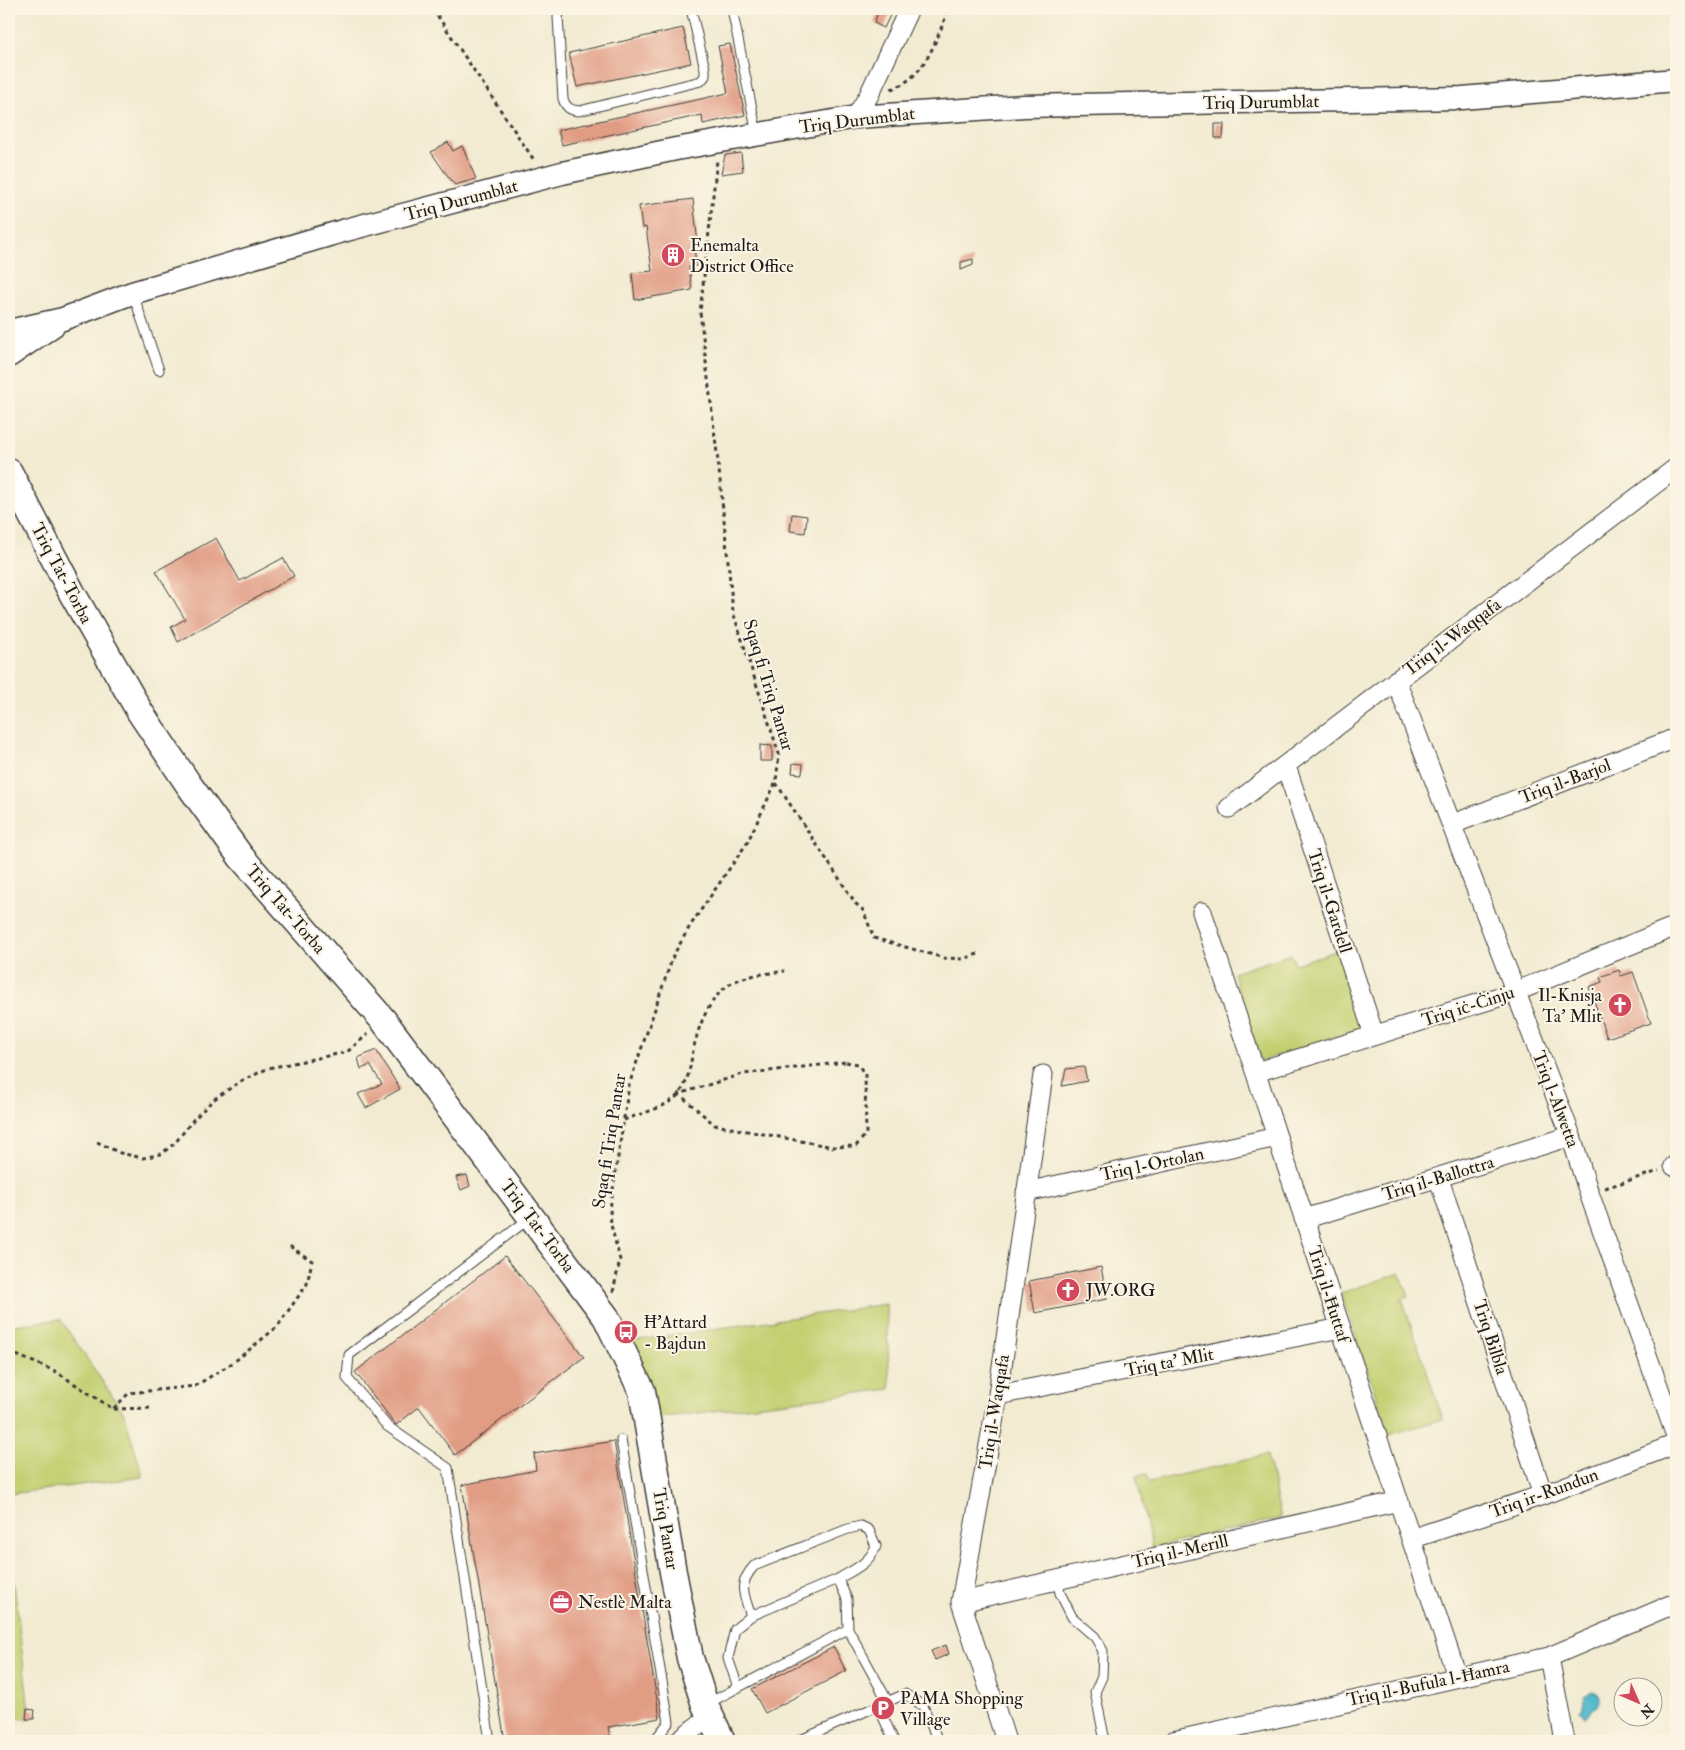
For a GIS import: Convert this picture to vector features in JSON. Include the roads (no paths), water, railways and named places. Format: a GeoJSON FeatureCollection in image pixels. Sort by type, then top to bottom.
{"type":"FeatureCollection","features":[{"type":"Feature","properties":{"kind":"main road","name":"Triq Tat-Torba"},"geometry":{"type":"LineString","coordinates":[[11,481],[140,712],[241,857],[384,1021],[606,1317]]}},
{"type":"Feature","properties":{"kind":"main road","name":"Triq Pantar"},"geometry":{"type":"LineString","coordinates":[[606,1317],[642,1391],[674,1582],[690,1658],[707,1711],[722,1741]]}},
{"type":"Feature","properties":{"kind":"street"},"geometry":{"type":"LineString","coordinates":[[856,117],[869,95],[909,9]]}},
{"type":"Feature","properties":{"kind":"street","name":"Triq Durumblat"},"geometry":{"type":"LineString","coordinates":[[9,331],[63,319],[132,293],[346,230],[545,177],[757,134],[856,117],[1024,106],[1462,98],[1676,80]]}},
{"type":"Feature","properties":{"kind":"street","name":"Triq Durumblat"},"geometry":{"type":"LineString","coordinates":[[9,356],[63,319]]}},
{"type":"Feature","properties":{"kind":"street","name":"Triq il-Waqqafa"},"geometry":{"type":"LineString","coordinates":[[1229,808],[1676,468]]}},
{"type":"Feature","properties":{"kind":"street","name":"Triq l-Alwetta"},"geometry":{"type":"LineString","coordinates":[[1396,680],[1453,824],[1571,1136],[1589,1193],[1676,1436]]}},
{"type":"Feature","properties":{"kind":"street","name":"Triq il-Barjol"},"geometry":{"type":"LineString","coordinates":[[1453,824],[1676,738]]}},
{"type":"Feature","properties":{"kind":"street","name":"Triq il-Gardell"},"geometry":{"type":"LineString","coordinates":[[1286,766],[1374,1035]]}},
{"type":"Feature","properties":{"kind":"street","name":"Triq il-Ħuttaf"},"geometry":{"type":"LineString","coordinates":[[1202,912],[1457,1676]]}},
{"type":"Feature","properties":{"kind":"street","name":"Triq iċ-Ċinju"},"geometry":{"type":"LineString","coordinates":[[1256,1072],[1515,992],[1676,926]]}},
{"type":"Feature","properties":{"kind":"street","name":"Triq il-Waqqafa"},"geometry":{"type":"LineString","coordinates":[[1006,1741],[961,1602],[998,1395],[1043,1076]]}},
{"type":"Feature","properties":{"kind":"street","name":"Triq il-Ballottra"},"geometry":{"type":"LineString","coordinates":[[1304,1219],[1571,1136]]}},
{"type":"Feature","properties":{"kind":"street","name":"Triq l-Ortolan"},"geometry":{"type":"LineString","coordinates":[[1026,1192],[1277,1137]]}},
{"type":"Feature","properties":{"kind":"street","name":"Triq Bilbla"},"geometry":{"type":"LineString","coordinates":[[1439,1178],[1543,1495]]}},
{"type":"Feature","properties":{"kind":"street","name":"Triq ta' Mlit"},"geometry":{"type":"LineString","coordinates":[[998,1395],[1341,1328]]}},
{"type":"Feature","properties":{"kind":"street","name":"Triq ir-Rundun"},"geometry":{"type":"LineString","coordinates":[[1411,1539],[1543,1495],[1676,1444]]}},
{"type":"Feature","properties":{"kind":"street","name":"Triq il-Merill"},"geometry":{"type":"LineString","coordinates":[[961,1602],[1398,1501]]}},
{"type":"Feature","properties":{"kind":"street","name":"Triq il-Bufula l-Ħamra"},"geometry":{"type":"LineString","coordinates":[[1174,1741],[1220,1737],[1251,1723],[1549,1657],[1676,1603]]}},
{"type":"Feature","properties":{"kind":"street"},"geometry":{"type":"LineString","coordinates":[[1549,1657],[1566,1741]]}},
{"type":"Feature","properties":{"kind":"street"},"geometry":{"type":"LineString","coordinates":[[680,1739],[707,1711]]}},
{"type":"Feature","properties":{"kind":"street"},"geometry":{"type":"LineString","coordinates":[[1245,1741],[1251,1723]]}},
{"type":"Feature","properties":{"kind":"lane"},"geometry":{"type":"LineString","coordinates":[[561,9],[558,17],[563,99],[565,106],[571,110],[578,110],[701,81],[705,76],[705,69],[691,9]]}},
{"type":"Feature","properties":{"kind":"lane"},"geometry":{"type":"LineString","coordinates":[[732,9],[757,134]]}},
{"type":"Feature","properties":{"kind":"lane"},"geometry":{"type":"LineString","coordinates":[[132,293],[158,370]]}},
{"type":"Feature","properties":{"kind":"lane"},"geometry":{"type":"LineString","coordinates":[[490,1741],[448,1468],[387,1426],[347,1378],[349,1355],[531,1217]]}},
{"type":"Feature","properties":{"kind":"lane"},"geometry":{"type":"LineString","coordinates":[[621,1440],[669,1722],[680,1739]]}},
{"type":"Feature","properties":{"kind":"lane"},"geometry":{"type":"LineString","coordinates":[[738,1687],[728,1658],[730,1643],[735,1629],[751,1616],[838,1579],[865,1564],[872,1557],[876,1546],[869,1530],[860,1526],[848,1529],[754,1566],[745,1576],[742,1586],[751,1616]]}},
{"type":"Feature","properties":{"kind":"lane"},"geometry":{"type":"LineString","coordinates":[[838,1579],[847,1600],[848,1629],[888,1702]]}},
{"type":"Feature","properties":{"kind":"lane"},"geometry":{"type":"LineString","coordinates":[[1057,1579],[1060,1593],[1072,1617],[1094,1637],[1102,1651],[1102,1677],[1094,1692],[1105,1741]]}},
{"type":"Feature","properties":{"kind":"lane"},"geometry":{"type":"LineString","coordinates":[[707,1711],[738,1687],[848,1629]]}},
{"type":"Feature","properties":{"kind":"lane"},"geometry":{"type":"LineString","coordinates":[[798,1741],[904,1694],[923,1706],[938,1741]]}},
{"type":"Feature","properties":{"kind":"lane"},"geometry":{"type":"LineString","coordinates":[[878,1706],[894,1741]]}},
{"type":"Feature","properties":{"kind":"lane"},"geometry":{"type":"LineString","coordinates":[[654,1741],[669,1722]]}},
{"type":"Feature","properties":{"kind":"lane"},"geometry":{"type":"LineString","coordinates":[[806,1741],[815,1734]]}},
{"type":"Feature","properties":{"kind":"water"},"geometry":{"type":"Polygon","coordinates":[[[1592,1691],[1600,1696],[1600,1703],[1585,1717],[1579,1711],[1583,1707],[1584,1696],[1592,1691]]]}},
{"type":"Feature","properties":{"kind":"place","name":"Enemalta District Office"},"geometry":{"type":"Point","coordinates":[673,255]}},
{"type":"Feature","properties":{"kind":"place","name":"Il-Knisja Ta' Mlit"},"geometry":{"type":"Point","coordinates":[1620,1005]}},
{"type":"Feature","properties":{"kind":"place","name":"JW.ORG"},"geometry":{"type":"Point","coordinates":[1068,1290]}},
{"type":"Feature","properties":{"kind":"place","name":"Ħ'Attard - Bajdun"},"geometry":{"type":"Point","coordinates":[626,1332]}},
{"type":"Feature","properties":{"kind":"place","name":"Nestlè Malta"},"geometry":{"type":"Point","coordinates":[561,1602]}},
{"type":"Feature","properties":{"kind":"place","name":"PAMA Shopping Village"},"geometry":{"type":"Point","coordinates":[883,1708]}}]}
